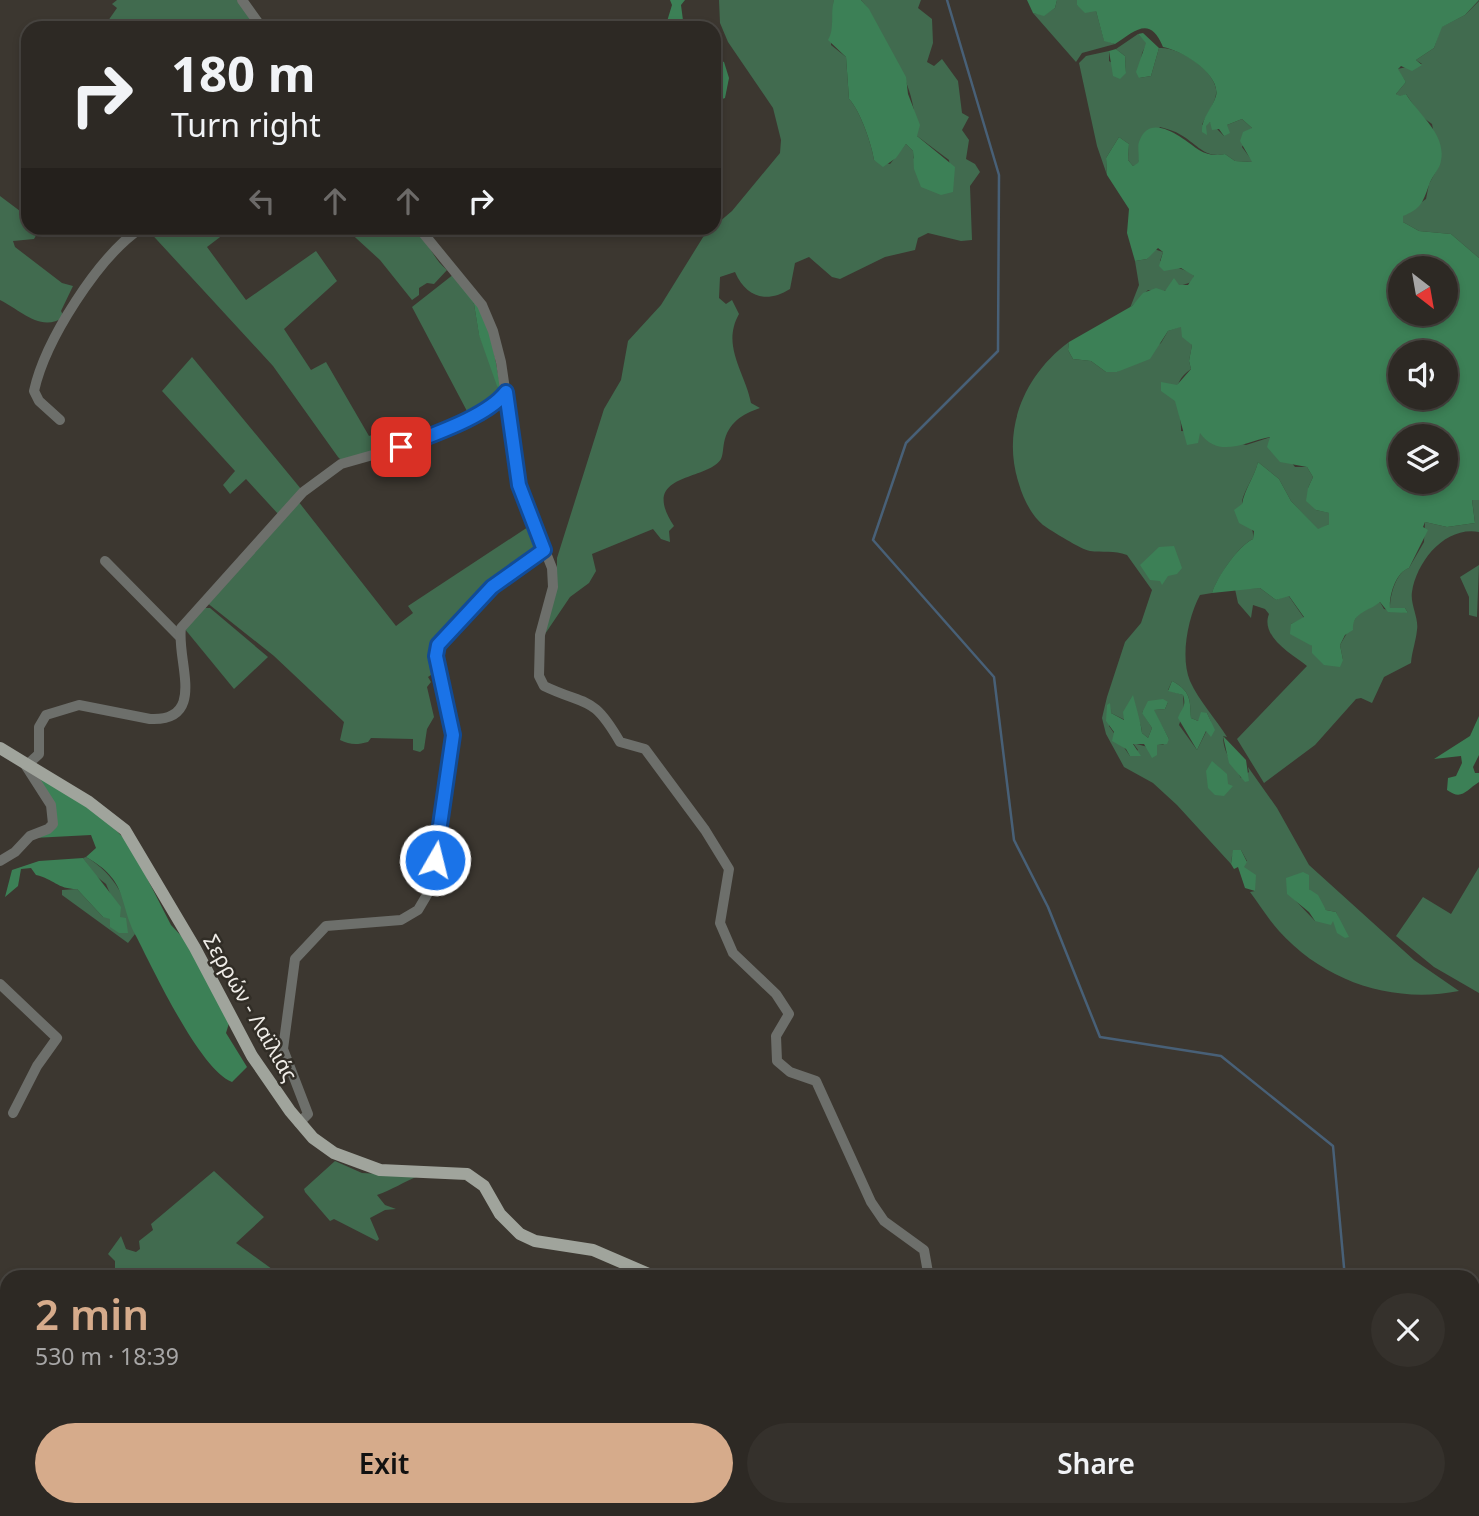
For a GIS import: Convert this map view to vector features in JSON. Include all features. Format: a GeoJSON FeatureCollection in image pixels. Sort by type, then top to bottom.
{"type":"FeatureCollection","features":[{"type":"Feature","properties":{"kind":"main road","name":"Σερρών - Λαϊλιάς"},"geometry":{"type":"LineString","coordinates":[[0,748],[89,802],[125,830],[195,948],[252,1056],[299,1123],[334,1153],[367,1167],[415,1173],[467,1174],[484,1186],[500,1214],[520,1234],[545,1243],[593,1250],[639,1270]]}},
{"type":"Feature","properties":{"kind":"street"},"geometry":{"type":"LineString","coordinates":[[242,0],[257,21]]}},
{"type":"Feature","properties":{"kind":"street"},"geometry":{"type":"LineString","coordinates":[[60,420],[38,401],[34,391],[51,346],[100,266],[133,235]]}},
{"type":"Feature","properties":{"kind":"street"},"geometry":{"type":"LineString","coordinates":[[425,235],[482,305],[493,331],[506,392],[519,485],[552,568],[553,587],[540,635],[539,676],[544,686],[586,700],[604,716],[620,742],[645,749],[705,830],[729,869],[720,923],[733,953],[776,994],[789,1014],[776,1036],[777,1061],[790,1072],[816,1081],[871,1202],[884,1221],[924,1250],[928,1270]]}},
{"type":"Feature","properties":{"kind":"street"},"geometry":{"type":"LineString","coordinates":[[0,862],[15,852],[30,836],[48,830],[52,824],[51,805],[26,766],[39,754],[39,727],[46,715],[79,705],[162,719],[176,712],[184,702],[186,685],[179,636],[181,628],[303,492],[341,464],[401,447],[450,426],[500,400],[506,392]]}},
{"type":"Feature","properties":{"kind":"street"},"geometry":{"type":"LineString","coordinates":[[299,1123],[308,1114],[283,1049],[295,959],[326,926],[401,920],[418,910],[431,888],[453,735],[436,656],[438,645],[492,587],[544,550]]}},
{"type":"Feature","properties":{"kind":"street"},"geometry":{"type":"LineString","coordinates":[[106,562],[179,636]]}},
{"type":"Feature","properties":{"kind":"street"},"geometry":{"type":"LineString","coordinates":[[0,984],[57,1038],[37,1066],[13,1113]]}},
{"type":"Feature","properties":{"kind":"green space"},"geometry":{"type":"Polygon","coordinates":[[[117,0],[237,0],[252,21],[108,21],[117,8],[112,4],[117,0]]]}},
{"type":"Feature","properties":{"kind":"green space"},"geometry":{"type":"Polygon","coordinates":[[[670,0],[685,0],[681,5],[683,21],[667,21],[672,5],[670,0]]]}},
{"type":"Feature","properties":{"kind":"green space"},"geometry":{"type":"Polygon","coordinates":[[[719,0],[834,0],[831,45],[846,57],[849,99],[865,128],[874,160],[890,164],[906,144],[913,151],[913,158],[953,192],[949,160],[917,136],[914,108],[907,85],[871,14],[861,0],[921,0],[918,8],[932,19],[933,43],[927,62],[934,66],[942,59],[958,81],[962,113],[969,117],[962,130],[969,140],[966,159],[975,164],[980,172],[970,186],[972,240],[961,241],[928,233],[918,238],[915,250],[885,257],[840,279],[832,277],[809,257],[795,263],[790,289],[773,296],[765,297],[751,292],[735,272],[720,277],[719,298],[726,304],[732,300],[739,314],[732,337],[736,359],[751,403],[760,408],[742,416],[732,425],[726,436],[721,459],[713,466],[669,487],[664,496],[665,509],[674,526],[669,531],[670,542],[661,539],[653,529],[592,554],[596,571],[589,583],[570,597],[545,634],[557,579],[557,558],[604,409],[621,380],[628,341],[661,305],[704,235],[721,235],[721,220],[732,211],[780,153],[781,140],[773,108],[728,42],[720,21],[719,0]]]}},
{"type":"Feature","properties":{"kind":"green space"},"geometry":{"type":"Polygon","coordinates":[[[834,0],[861,0],[869,9],[906,77],[908,94],[920,125],[917,136],[955,167],[953,192],[941,195],[921,187],[914,169],[913,151],[906,144],[896,158],[883,167],[874,160],[865,128],[849,99],[846,57],[828,40],[834,0]]]}},
{"type":"Feature","properties":{"kind":"green space"},"geometry":{"type":"Polygon","coordinates":[[[1027,0],[1057,0],[1055,8],[1044,16],[1033,13],[1027,0]]]}},
{"type":"Feature","properties":{"kind":"green space"},"geometry":{"type":"Polygon","coordinates":[[[1057,0],[1077,0],[1077,5],[1096,11],[1104,40],[1115,44],[1082,53],[1076,62],[1033,13],[1044,15],[1055,8],[1057,0]]]}},
{"type":"Feature","properties":{"kind":"green space"},"geometry":{"type":"Polygon","coordinates":[[[1077,0],[1479,0],[1465,15],[1442,27],[1434,48],[1416,60],[1422,65],[1412,71],[1401,66],[1398,69],[1406,82],[1396,94],[1406,94],[1437,135],[1442,154],[1440,165],[1423,200],[1418,208],[1403,216],[1403,222],[1419,231],[1451,234],[1479,258],[1479,500],[1472,500],[1475,523],[1447,527],[1425,522],[1423,527],[1428,530],[1409,568],[1397,579],[1391,597],[1390,608],[1405,608],[1408,613],[1388,612],[1380,602],[1358,616],[1353,630],[1345,635],[1340,645],[1343,660],[1340,667],[1324,665],[1312,653],[1312,646],[1290,634],[1291,624],[1304,617],[1289,596],[1276,600],[1260,588],[1212,593],[1229,563],[1241,548],[1253,539],[1254,531],[1239,523],[1234,510],[1242,504],[1258,462],[1279,479],[1291,501],[1318,529],[1329,524],[1329,513],[1316,510],[1306,501],[1313,477],[1307,467],[1280,462],[1267,447],[1270,437],[1224,447],[1207,441],[1200,433],[1198,443],[1187,445],[1175,401],[1161,391],[1161,382],[1177,385],[1191,369],[1189,361],[1192,345],[1182,337],[1181,327],[1168,331],[1150,359],[1117,372],[1106,372],[1091,361],[1073,359],[1068,350],[1069,342],[1132,306],[1143,293],[1156,288],[1165,291],[1174,278],[1179,285],[1188,285],[1194,276],[1181,268],[1164,271],[1159,266],[1163,252],[1158,248],[1147,259],[1135,261],[1127,233],[1129,209],[1107,175],[1106,158],[1119,137],[1129,144],[1128,160],[1133,166],[1138,163],[1138,144],[1144,132],[1151,128],[1168,130],[1205,153],[1225,154],[1235,161],[1252,162],[1240,141],[1243,132],[1252,128],[1242,119],[1227,125],[1230,133],[1224,136],[1219,129],[1212,130],[1210,122],[1206,126],[1207,135],[1202,132],[1203,122],[1216,96],[1216,88],[1212,79],[1198,64],[1163,47],[1153,31],[1147,29],[1136,31],[1115,44],[1104,41],[1096,11],[1085,13],[1077,5],[1077,0]]]}},
{"type":"Feature","properties":{"kind":"green space"},"geometry":{"type":"Polygon","coordinates":[[[1479,1],[1479,258],[1451,234],[1419,231],[1403,222],[1402,216],[1426,199],[1429,184],[1440,164],[1432,124],[1421,116],[1406,94],[1400,97],[1396,94],[1406,82],[1397,69],[1422,64],[1416,60],[1434,48],[1441,27],[1465,15],[1479,1]]]}},
{"type":"Feature","properties":{"kind":"green space"},"geometry":{"type":"Polygon","coordinates":[[[1143,33],[1159,48],[1151,76],[1139,78],[1136,72],[1146,43],[1138,34],[1143,33]]]}},
{"type":"Feature","properties":{"kind":"green space"},"geometry":{"type":"Polygon","coordinates":[[[1138,34],[1147,43],[1142,53],[1139,78],[1151,76],[1159,48],[1176,51],[1194,60],[1208,74],[1216,89],[1214,103],[1202,125],[1210,122],[1224,136],[1227,125],[1242,119],[1252,128],[1242,147],[1253,162],[1235,161],[1225,154],[1207,153],[1179,134],[1160,127],[1140,155],[1138,164],[1133,166],[1128,160],[1129,144],[1119,137],[1106,158],[1107,175],[1097,146],[1079,63],[1086,56],[1109,51],[1109,61],[1126,73],[1125,56],[1116,49],[1138,34]]]}},
{"type":"Feature","properties":{"kind":"green space"},"geometry":{"type":"Polygon","coordinates":[[[1116,49],[1125,56],[1126,73],[1120,79],[1113,76],[1109,51],[1116,49]]]}},
{"type":"Feature","properties":{"kind":"green space"},"geometry":{"type":"Polygon","coordinates":[[[721,61],[724,62],[729,78],[725,98],[721,99],[721,61]]]}},
{"type":"Feature","properties":{"kind":"green space"},"geometry":{"type":"Polygon","coordinates":[[[0,196],[21,212],[21,235],[36,235],[34,239],[13,241],[15,247],[62,283],[73,286],[61,311],[64,317],[55,321],[31,318],[0,300],[0,196]]]}},
{"type":"Feature","properties":{"kind":"green space"},"geometry":{"type":"Polygon","coordinates":[[[152,235],[223,235],[207,247],[246,300],[316,251],[337,281],[284,329],[311,370],[326,362],[369,436],[372,435],[377,453],[342,461],[273,366],[152,235]]]}},
{"type":"Feature","properties":{"kind":"green space"},"geometry":{"type":"Polygon","coordinates":[[[353,235],[421,235],[447,270],[434,284],[427,283],[419,288],[419,295],[412,300],[380,260],[353,235]]]}},
{"type":"Feature","properties":{"kind":"green space"},"geometry":{"type":"Polygon","coordinates":[[[1154,249],[1163,252],[1160,261],[1194,276],[1192,282],[1164,291],[1148,290],[1130,308],[1139,285],[1135,261],[1147,259],[1154,249]]]}},
{"type":"Feature","properties":{"kind":"green space"},"geometry":{"type":"Polygon","coordinates":[[[454,274],[474,304],[479,334],[501,390],[500,395],[468,413],[412,307],[454,274]]]}},
{"type":"Feature","properties":{"kind":"green space"},"geometry":{"type":"Polygon","coordinates":[[[458,283],[480,307],[490,330],[501,390],[497,386],[479,335],[474,304],[458,283]]]}},
{"type":"Feature","properties":{"kind":"green space"},"geometry":{"type":"Polygon","coordinates":[[[1182,326],[1192,345],[1189,361],[1191,369],[1183,376],[1177,390],[1181,431],[1200,432],[1246,445],[1271,437],[1295,467],[1307,467],[1313,477],[1308,488],[1316,510],[1330,513],[1329,524],[1318,530],[1291,501],[1279,479],[1258,462],[1242,503],[1253,539],[1241,548],[1229,563],[1212,593],[1200,595],[1196,604],[1186,649],[1190,681],[1227,737],[1223,736],[1225,748],[1241,778],[1249,772],[1248,767],[1277,808],[1309,865],[1414,960],[1459,991],[1409,994],[1385,991],[1339,976],[1317,964],[1279,931],[1250,892],[1255,891],[1243,867],[1247,861],[1241,850],[1232,856],[1231,864],[1153,783],[1124,767],[1106,734],[1102,718],[1107,697],[1125,642],[1141,623],[1152,590],[1127,555],[1086,550],[1047,528],[1035,516],[1023,495],[1014,464],[1015,424],[1029,387],[1053,355],[1069,342],[1068,350],[1073,359],[1091,361],[1106,372],[1117,372],[1161,343],[1168,331],[1182,326]],[[1172,681],[1168,690],[1183,695],[1184,710],[1179,725],[1197,750],[1211,722],[1207,713],[1198,721],[1191,718],[1186,692],[1172,681]],[[1168,702],[1142,712],[1152,728],[1148,738],[1142,733],[1135,705],[1125,720],[1111,713],[1112,706],[1109,726],[1130,756],[1138,750],[1133,743],[1155,749],[1169,739],[1153,710],[1165,709],[1168,702]],[[1309,889],[1295,900],[1315,921],[1333,920],[1342,926],[1336,912],[1326,910],[1309,889]]]}},
{"type":"Feature","properties":{"kind":"green space"},"geometry":{"type":"Polygon","coordinates":[[[192,357],[301,489],[279,515],[246,479],[230,494],[223,485],[235,471],[162,391],[192,357]]]}},
{"type":"Feature","properties":{"kind":"green space"},"geometry":{"type":"Polygon","coordinates":[[[1472,499],[1479,500],[1479,532],[1455,534],[1444,540],[1426,558],[1415,580],[1412,597],[1417,625],[1411,663],[1384,677],[1372,703],[1361,698],[1356,699],[1315,745],[1264,783],[1237,739],[1307,666],[1273,637],[1267,622],[1269,614],[1265,609],[1253,605],[1251,618],[1238,603],[1235,589],[1260,588],[1276,600],[1288,595],[1304,618],[1291,624],[1312,646],[1343,660],[1340,645],[1358,614],[1380,602],[1384,609],[1408,613],[1405,608],[1390,608],[1391,597],[1397,579],[1409,568],[1424,542],[1425,522],[1447,527],[1475,523],[1472,499]]]}},
{"type":"Feature","properties":{"kind":"green space"},"geometry":{"type":"Polygon","coordinates":[[[298,501],[396,626],[413,613],[408,606],[531,525],[538,550],[434,649],[434,673],[428,677],[431,682],[427,687],[434,717],[427,729],[424,749],[420,752],[413,750],[413,739],[371,738],[368,742],[357,744],[340,740],[344,722],[274,656],[206,602],[298,501]]]}},
{"type":"Feature","properties":{"kind":"green space"},"geometry":{"type":"Polygon","coordinates":[[[1174,546],[1182,568],[1177,574],[1168,576],[1162,585],[1160,581],[1150,580],[1140,565],[1159,547],[1174,546]]]}},
{"type":"Feature","properties":{"kind":"green space"},"geometry":{"type":"Polygon","coordinates":[[[1479,565],[1477,617],[1469,615],[1469,597],[1460,577],[1479,565]]]}},
{"type":"Feature","properties":{"kind":"green space"},"geometry":{"type":"Polygon","coordinates":[[[204,608],[210,608],[268,657],[234,689],[184,628],[204,608]]]}},
{"type":"Feature","properties":{"kind":"green space"},"geometry":{"type":"Polygon","coordinates":[[[1172,681],[1186,692],[1191,718],[1198,721],[1201,712],[1207,713],[1215,730],[1211,737],[1206,731],[1197,750],[1178,718],[1184,705],[1183,695],[1168,691],[1172,681]]]}},
{"type":"Feature","properties":{"kind":"green space"},"geometry":{"type":"Polygon","coordinates":[[[1133,695],[1142,733],[1148,738],[1152,728],[1142,713],[1148,701],[1163,699],[1168,702],[1165,709],[1154,710],[1169,739],[1167,744],[1157,745],[1157,755],[1152,758],[1144,744],[1133,744],[1141,756],[1130,756],[1126,749],[1112,741],[1114,732],[1106,721],[1107,705],[1110,703],[1111,713],[1124,720],[1123,712],[1133,695]]]}},
{"type":"Feature","properties":{"kind":"green space"},"geometry":{"type":"Polygon","coordinates":[[[1479,716],[1479,755],[1473,767],[1475,773],[1479,773],[1479,782],[1464,793],[1456,795],[1447,790],[1448,778],[1456,776],[1462,763],[1461,756],[1434,759],[1470,736],[1479,716]]]}},
{"type":"Feature","properties":{"kind":"green space"},"geometry":{"type":"Polygon","coordinates":[[[1223,736],[1246,760],[1249,781],[1245,782],[1229,763],[1223,736]]]}},
{"type":"Feature","properties":{"kind":"green space"},"geometry":{"type":"Polygon","coordinates":[[[1212,761],[1227,774],[1228,784],[1233,786],[1224,796],[1215,795],[1208,788],[1206,771],[1212,761]]]}},
{"type":"Feature","properties":{"kind":"green space"},"geometry":{"type":"Polygon","coordinates":[[[35,775],[96,811],[129,843],[171,925],[185,940],[230,1020],[226,1033],[247,1067],[232,1082],[219,1074],[206,1059],[178,1017],[130,924],[116,884],[100,866],[86,857],[96,848],[91,835],[33,838],[55,827],[35,775]]]}},
{"type":"Feature","properties":{"kind":"green space"},"geometry":{"type":"Polygon","coordinates":[[[1233,850],[1241,850],[1247,862],[1244,867],[1256,875],[1255,891],[1245,888],[1238,867],[1234,869],[1231,864],[1233,850]]]}},
{"type":"Feature","properties":{"kind":"green space"},"geometry":{"type":"Polygon","coordinates":[[[86,857],[113,880],[124,900],[135,934],[128,943],[62,895],[62,890],[77,889],[103,917],[120,917],[106,884],[96,876],[83,858],[86,857]]]}},
{"type":"Feature","properties":{"kind":"green space"},"geometry":{"type":"Polygon","coordinates":[[[83,858],[121,907],[120,917],[126,918],[128,933],[119,933],[110,927],[110,919],[103,917],[77,889],[36,875],[31,868],[21,869],[18,886],[5,897],[12,870],[39,861],[83,858]]]}},
{"type":"Feature","properties":{"kind":"green space"},"geometry":{"type":"Polygon","coordinates":[[[1479,867],[1479,993],[1434,967],[1396,936],[1423,897],[1451,914],[1479,867]]]}},
{"type":"Feature","properties":{"kind":"green space"},"geometry":{"type":"Polygon","coordinates":[[[1303,872],[1309,875],[1309,889],[1318,895],[1326,910],[1336,912],[1349,937],[1345,938],[1337,933],[1333,921],[1331,925],[1315,921],[1309,912],[1287,894],[1286,878],[1303,872]]]}},
{"type":"Feature","properties":{"kind":"green space"},"geometry":{"type":"Polygon","coordinates":[[[335,1161],[362,1173],[419,1176],[377,1195],[385,1205],[396,1209],[385,1210],[370,1218],[379,1239],[377,1241],[334,1219],[330,1221],[305,1192],[304,1189],[335,1161]]]}},
{"type":"Feature","properties":{"kind":"green space"},"geometry":{"type":"Polygon","coordinates":[[[214,1171],[264,1217],[236,1243],[273,1270],[115,1270],[115,1261],[108,1254],[121,1236],[126,1249],[136,1252],[140,1249],[139,1241],[153,1230],[151,1224],[214,1171]]]}},
{"type":"Feature","properties":{"kind":"waterway"},"geometry":{"type":"LineString","coordinates":[[947,0],[999,175],[998,351],[906,443],[873,540],[994,677],[1014,840],[1048,907],[1100,1037],[1221,1056],[1333,1146],[1344,1270]]}},
{"type":"Feature","properties":{"kind":"route"},"geometry":{"type":"LineString","coordinates":[[401,447],[477,413],[500,400],[506,392],[519,485],[544,550],[492,587],[438,645],[436,656],[453,735],[435,860]]}}]}
